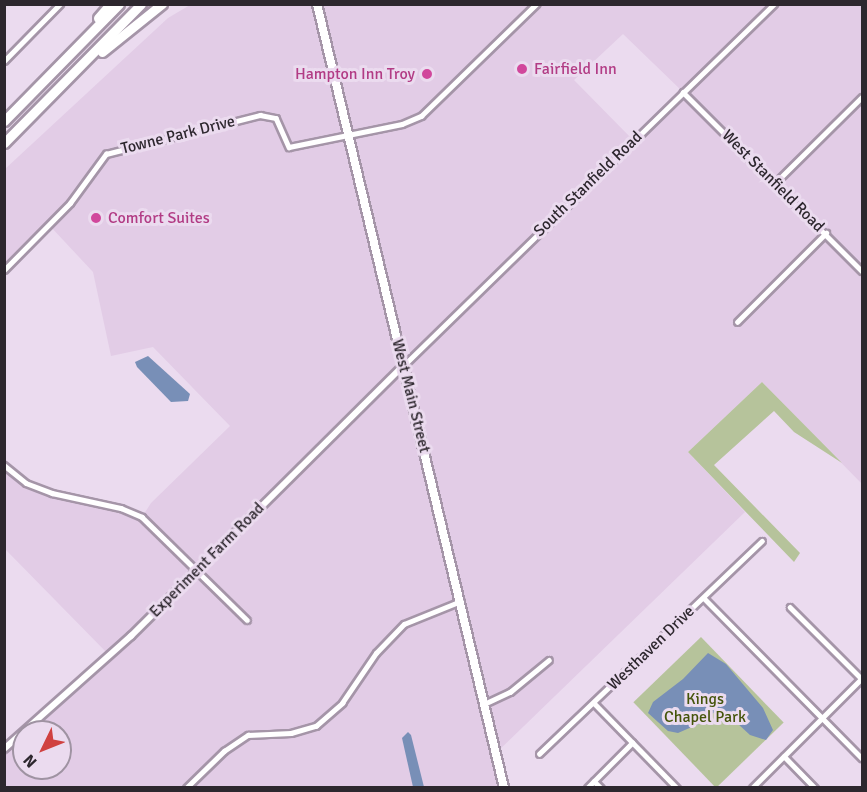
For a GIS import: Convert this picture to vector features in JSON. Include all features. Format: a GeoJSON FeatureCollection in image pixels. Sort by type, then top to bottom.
{"type":"FeatureCollection","features":[{"type":"Feature","properties":{"kind":"highway"},"geometry":{"type":"LineString","coordinates":[[51,73],[110,4]]}},
{"type":"Feature","properties":{"kind":"highway"},"geometry":{"type":"LineString","coordinates":[[4,121],[119,4]]}},
{"type":"Feature","properties":{"kind":"highway"},"geometry":{"type":"LineString","coordinates":[[4,143],[141,4]]}},
{"type":"Feature","properties":{"kind":"highway"},"geometry":{"type":"LineString","coordinates":[[33,114],[113,42],[162,4]]}},
{"type":"Feature","properties":{"kind":"main road","name":"West Main Street"},"geometry":{"type":"LineString","coordinates":[[317,4],[504,788]]}},
{"type":"Feature","properties":{"kind":"street"},"geometry":{"type":"LineString","coordinates":[[347,135],[421,116],[536,4]]}},
{"type":"Feature","properties":{"kind":"street","name":"South Stanfield Road"},"geometry":{"type":"LineString","coordinates":[[404,365],[774,4]]}},
{"type":"Feature","properties":{"kind":"street"},"geometry":{"type":"LineString","coordinates":[[4,61],[58,5]]}},
{"type":"Feature","properties":{"kind":"street","name":"West Stanfield Road"},"geometry":{"type":"LineString","coordinates":[[683,92],[862,270]]}},
{"type":"Feature","properties":{"kind":"street"},"geometry":{"type":"LineString","coordinates":[[774,183],[862,97]]}},
{"type":"Feature","properties":{"kind":"street","name":"Towne Park Drive"},"geometry":{"type":"LineString","coordinates":[[4,270],[70,203],[107,153],[260,115],[276,118],[289,147],[347,135]]}},
{"type":"Feature","properties":{"kind":"street"},"geometry":{"type":"LineString","coordinates":[[737,322],[826,233]]}},
{"type":"Feature","properties":{"kind":"street","name":"Experiment Farm Road"},"geometry":{"type":"LineString","coordinates":[[4,749],[131,636],[404,365]]}},
{"type":"Feature","properties":{"kind":"street"},"geometry":{"type":"LineString","coordinates":[[4,465],[27,483],[52,493],[130,511],[151,524],[247,620]]}},
{"type":"Feature","properties":{"kind":"street","name":"Westhaven Drive"},"geometry":{"type":"LineString","coordinates":[[539,754],[594,704],[762,541]]}},
{"type":"Feature","properties":{"kind":"street"},"geometry":{"type":"LineString","coordinates":[[704,598],[862,758]]}},
{"type":"Feature","properties":{"kind":"street"},"geometry":{"type":"LineString","coordinates":[[186,788],[224,751],[248,735],[291,733],[317,726],[342,703],[376,653],[404,624],[461,601]]}},
{"type":"Feature","properties":{"kind":"street"},"geometry":{"type":"LineString","coordinates":[[752,788],[862,679],[790,607]]}},
{"type":"Feature","properties":{"kind":"street"},"geometry":{"type":"LineString","coordinates":[[484,704],[510,692],[549,660]]}},
{"type":"Feature","properties":{"kind":"street"},"geometry":{"type":"LineString","coordinates":[[594,704],[677,788]]}},
{"type":"Feature","properties":{"kind":"street"},"geometry":{"type":"LineString","coordinates":[[587,788],[632,743]]}},
{"type":"Feature","properties":{"kind":"street"},"geometry":{"type":"LineString","coordinates":[[784,756],[815,788]]}},
{"type":"Feature","properties":{"kind":"street"},"geometry":{"type":"LineString","coordinates":[[594,781],[601,788]]}},
{"type":"Feature","properties":{"kind":"shaded area"},"geometry":{"type":"Polygon","coordinates":[[[190,5],[862,5],[862,484],[762,382],[688,452],[745,512],[496,753],[504,787],[5,787],[5,749],[12,743],[12,780],[72,780],[72,720],[37,720],[109,655],[5,549],[4,465],[26,483],[52,493],[121,508],[142,517],[151,503],[230,426],[153,347],[111,356],[93,272],[50,226],[5,270],[5,169],[168,18],[190,5]],[[623,34],[574,80],[633,140],[683,92],[623,34]]]}},
{"type":"Feature","properties":{"kind":"green space"},"geometry":{"type":"Polygon","coordinates":[[[762,382],[842,463],[794,432],[774,411],[714,465],[800,553],[794,562],[688,452],[762,382]]]}},
{"type":"Feature","properties":{"kind":"green space","name":"Kings Chapel Park"},"geometry":{"type":"Polygon","coordinates":[[[701,637],[784,723],[716,788],[633,702],[701,637]]]}},
{"type":"Feature","properties":{"kind":"water"},"geometry":{"type":"Polygon","coordinates":[[[148,356],[190,394],[188,401],[171,402],[137,367],[135,362],[148,356]]]}},
{"type":"Feature","properties":{"kind":"water"},"geometry":{"type":"Polygon","coordinates":[[[708,653],[726,664],[763,708],[773,730],[766,740],[750,735],[724,711],[717,710],[701,723],[678,733],[668,731],[648,713],[653,702],[683,679],[708,653]]]}},
{"type":"Feature","properties":{"kind":"water"},"geometry":{"type":"Polygon","coordinates":[[[408,732],[411,735],[424,787],[413,787],[402,738],[408,732]]]}},
{"type":"Feature","properties":{"kind":"place","name":"Fairfield Inn"},"geometry":{"type":"Point","coordinates":[522,69]}},
{"type":"Feature","properties":{"kind":"place","name":"Hampton Inn Troy"},"geometry":{"type":"Point","coordinates":[427,74]}},
{"type":"Feature","properties":{"kind":"place","name":"Comfort Suites"},"geometry":{"type":"Point","coordinates":[96,218]}}]}
